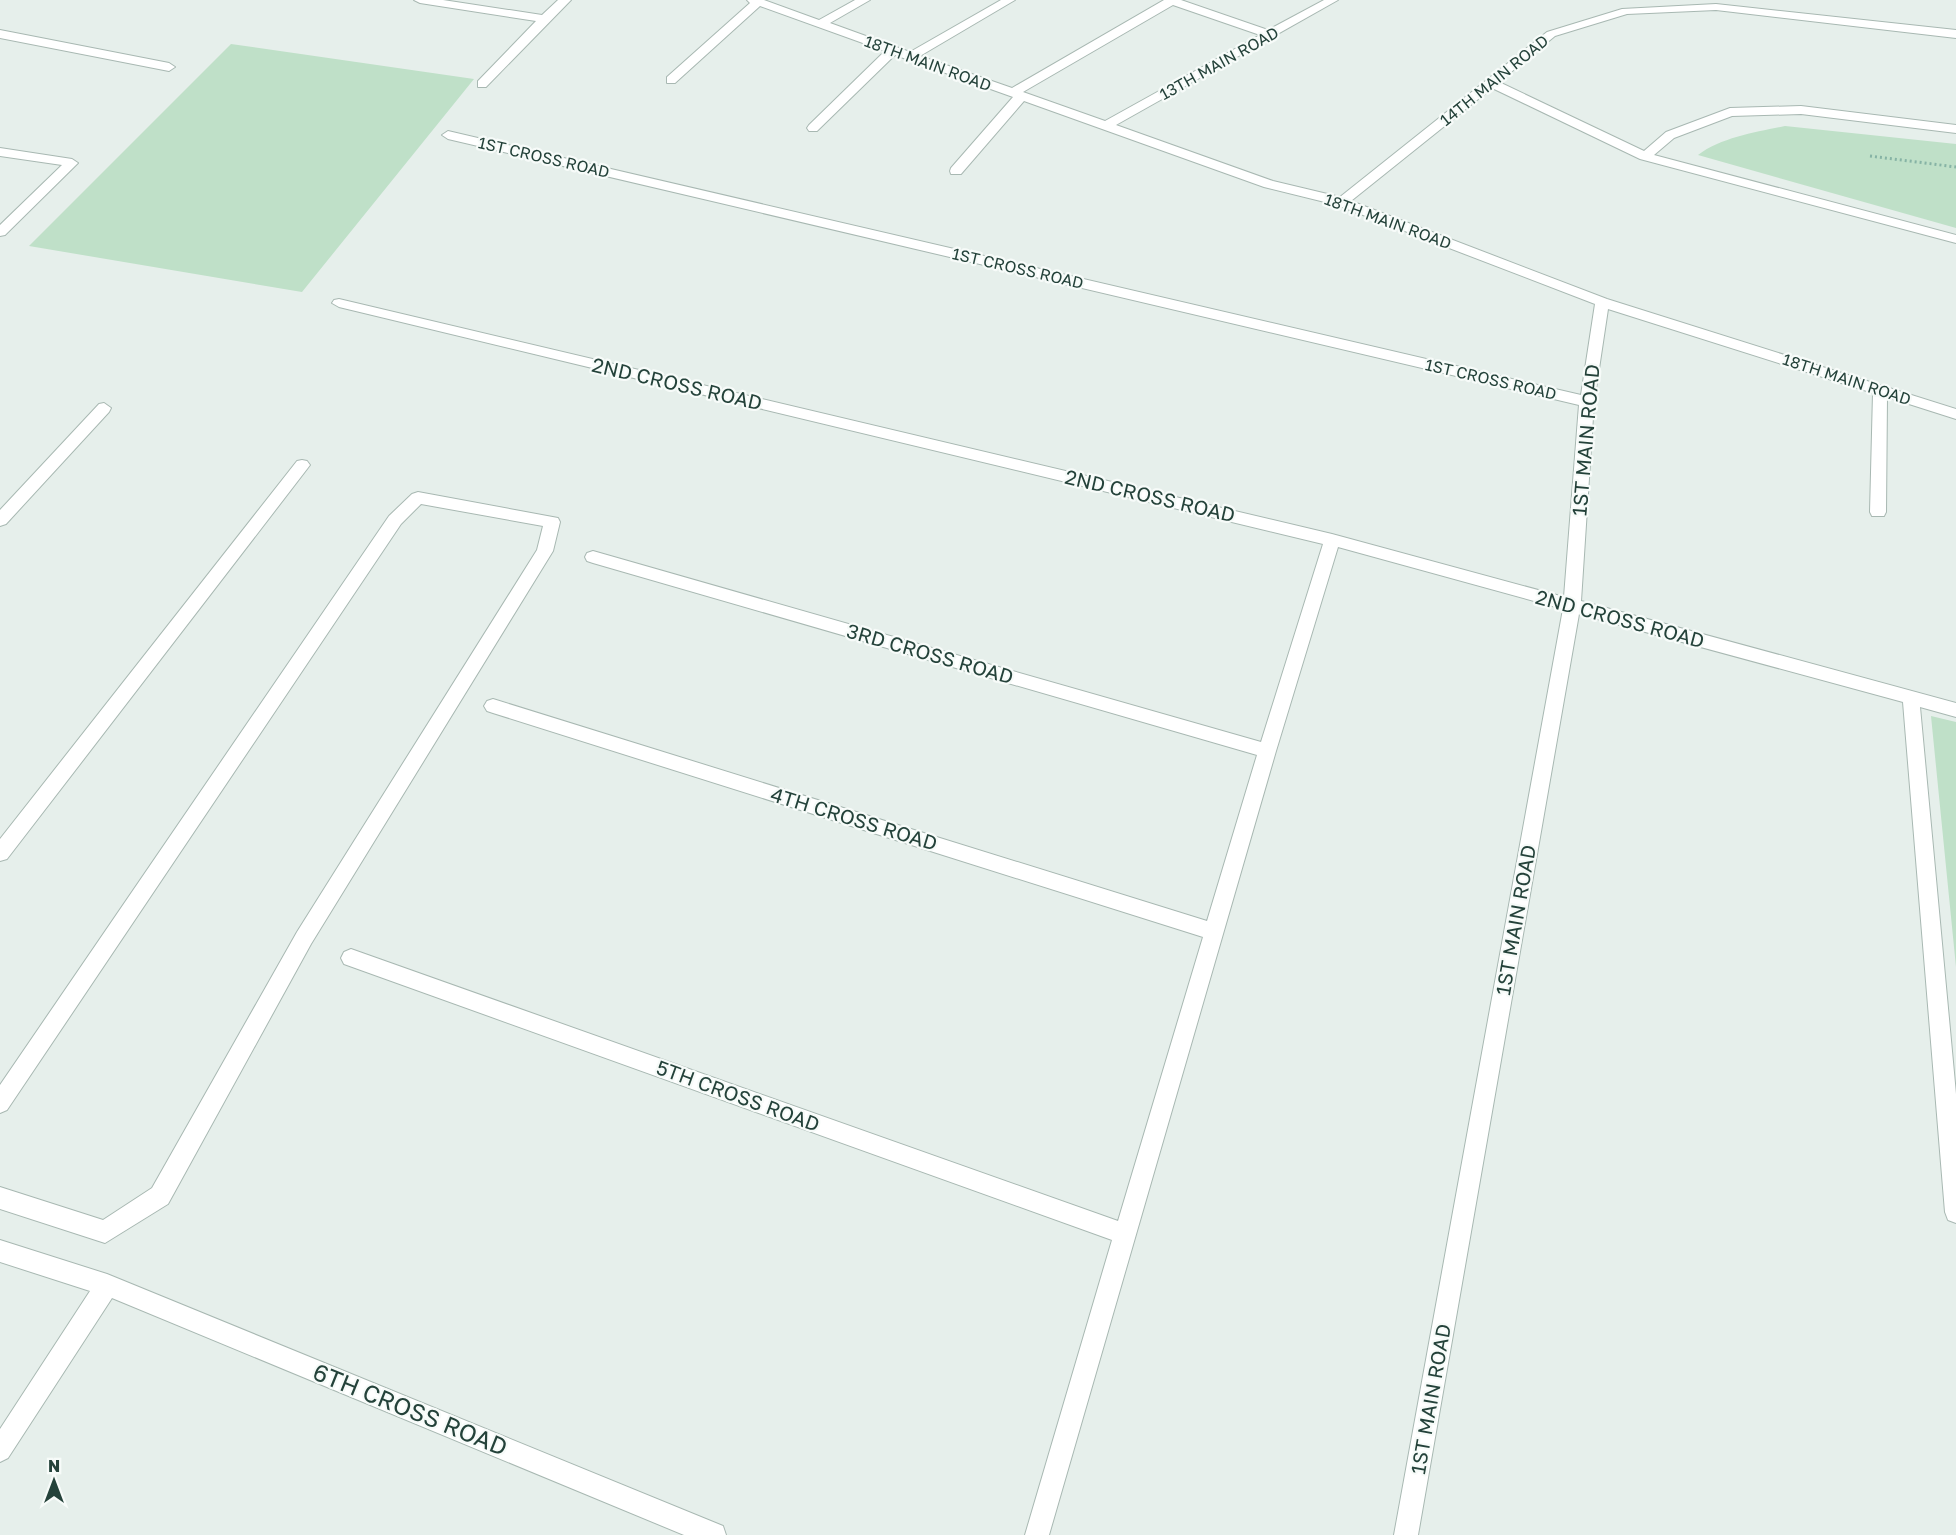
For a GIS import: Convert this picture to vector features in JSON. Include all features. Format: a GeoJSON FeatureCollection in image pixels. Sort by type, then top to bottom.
{"type":"FeatureCollection","features":[{"type":"Feature","properties":{"kind":"street"},"geometry":{"type":"LineString","coordinates":[[420,0],[545,19]]}},
{"type":"Feature","properties":{"kind":"street"},"geometry":{"type":"LineString","coordinates":[[482,84],[565,0]]}},
{"type":"Feature","properties":{"kind":"street"},"geometry":{"type":"LineString","coordinates":[[820,24],[864,0]]}},
{"type":"Feature","properties":{"kind":"street"},"geometry":{"type":"LineString","coordinates":[[911,56],[1009,0]]}},
{"type":"Feature","properties":{"kind":"street"},"geometry":{"type":"LineString","coordinates":[[956,171],[1017,94],[1171,0],[1270,35]]}},
{"type":"Feature","properties":{"kind":"street","name":"13TH MAIN ROAD"},"geometry":{"type":"LineString","coordinates":[[1105,126],[1332,0]]}},
{"type":"Feature","properties":{"kind":"street"},"geometry":{"type":"LineString","coordinates":[[671,80],[755,1]]}},
{"type":"Feature","properties":{"kind":"street","name":"18TH MAIN ROAD"},"geometry":{"type":"LineString","coordinates":[[755,1],[1269,184],[1342,202],[1602,302],[1956,414]]}},
{"type":"Feature","properties":{"kind":"street","name":"14TH MAIN ROAD"},"geometry":{"type":"LineString","coordinates":[[1342,202],[1551,34],[1626,11],[1716,7],[1956,34]]}},
{"type":"Feature","properties":{"kind":"street"},"geometry":{"type":"LineString","coordinates":[[0,34],[169,67]]}},
{"type":"Feature","properties":{"kind":"street"},"geometry":{"type":"LineString","coordinates":[[813,128],[893,50]]}},
{"type":"Feature","properties":{"kind":"street"},"geometry":{"type":"LineString","coordinates":[[1491,83],[1645,156],[1956,239]]}},
{"type":"Feature","properties":{"kind":"street"},"geometry":{"type":"LineString","coordinates":[[1645,156],[1670,135],[1730,112],[1801,110],[1956,129]]}},
{"type":"Feature","properties":{"kind":"street","name":"1ST CROSS ROAD"},"geometry":{"type":"LineString","coordinates":[[448,135],[1587,402]]}},
{"type":"Feature","properties":{"kind":"street"},"geometry":{"type":"LineString","coordinates":[[0,152],[72,163],[0,232]]}},
{"type":"Feature","properties":{"kind":"street","name":"1ST MAIN ROAD"},"geometry":{"type":"LineString","coordinates":[[1406,1535],[1572,606],[1587,402],[1602,302]]}},
{"type":"Feature","properties":{"kind":"street","name":"2ND CROSS ROAD"},"geometry":{"type":"LineString","coordinates":[[339,303],[1332,540],[1956,710]]}},
{"type":"Feature","properties":{"kind":"street"},"geometry":{"type":"LineString","coordinates":[[1878,512],[1880,390]]}},
{"type":"Feature","properties":{"kind":"street"},"geometry":{"type":"LineString","coordinates":[[0,520],[104,408]]}},
{"type":"Feature","properties":{"kind":"street"},"geometry":{"type":"LineString","coordinates":[[0,852],[302,465]]}},
{"type":"Feature","properties":{"kind":"street"},"geometry":{"type":"LineString","coordinates":[[0,1103],[395,520],[418,498],[552,522],[544,551],[304,938],[160,1196],[105,1232],[0,1198]]}},
{"type":"Feature","properties":{"kind":"street"},"geometry":{"type":"LineString","coordinates":[[1037,1535],[1267,751],[1332,540]]}},
{"type":"Feature","properties":{"kind":"street","name":"3RD CROSS ROAD"},"geometry":{"type":"LineString","coordinates":[[592,557],[1267,751]]}},
{"type":"Feature","properties":{"kind":"street"},"geometry":{"type":"LineString","coordinates":[[1911,699],[1956,1212]]}},
{"type":"Feature","properties":{"kind":"street","name":"4TH CROSS ROAD"},"geometry":{"type":"LineString","coordinates":[[494,706],[1215,932]]}},
{"type":"Feature","properties":{"kind":"street","name":"5TH CROSS ROAD"},"geometry":{"type":"LineString","coordinates":[[351,958],[1125,1234]]}},
{"type":"Feature","properties":{"kind":"street","name":"6TH CROSS ROAD"},"geometry":{"type":"LineString","coordinates":[[0,1251],[107,1285],[714,1535]]}},
{"type":"Feature","properties":{"kind":"street"},"geometry":{"type":"LineString","coordinates":[[0,1450],[107,1285]]}},
{"type":"Feature","properties":{"kind":"path"},"geometry":{"type":"LineString","coordinates":[[1870,156],[1956,166]]}},
{"type":"Feature","properties":{"kind":"green space"},"geometry":{"type":"Polygon","coordinates":[[[231,44],[474,79],[302,292],[29,246],[231,44]]]}},
{"type":"Feature","properties":{"kind":"green space"},"geometry":{"type":"Polygon","coordinates":[[[1785,126],[1956,144],[1956,228],[1698,155],[1729,139],[1785,126]]]}},
{"type":"Feature","properties":{"kind":"green space"},"geometry":{"type":"Polygon","coordinates":[[[1931,716],[1956,722],[1956,967],[1931,716]]]}}]}
